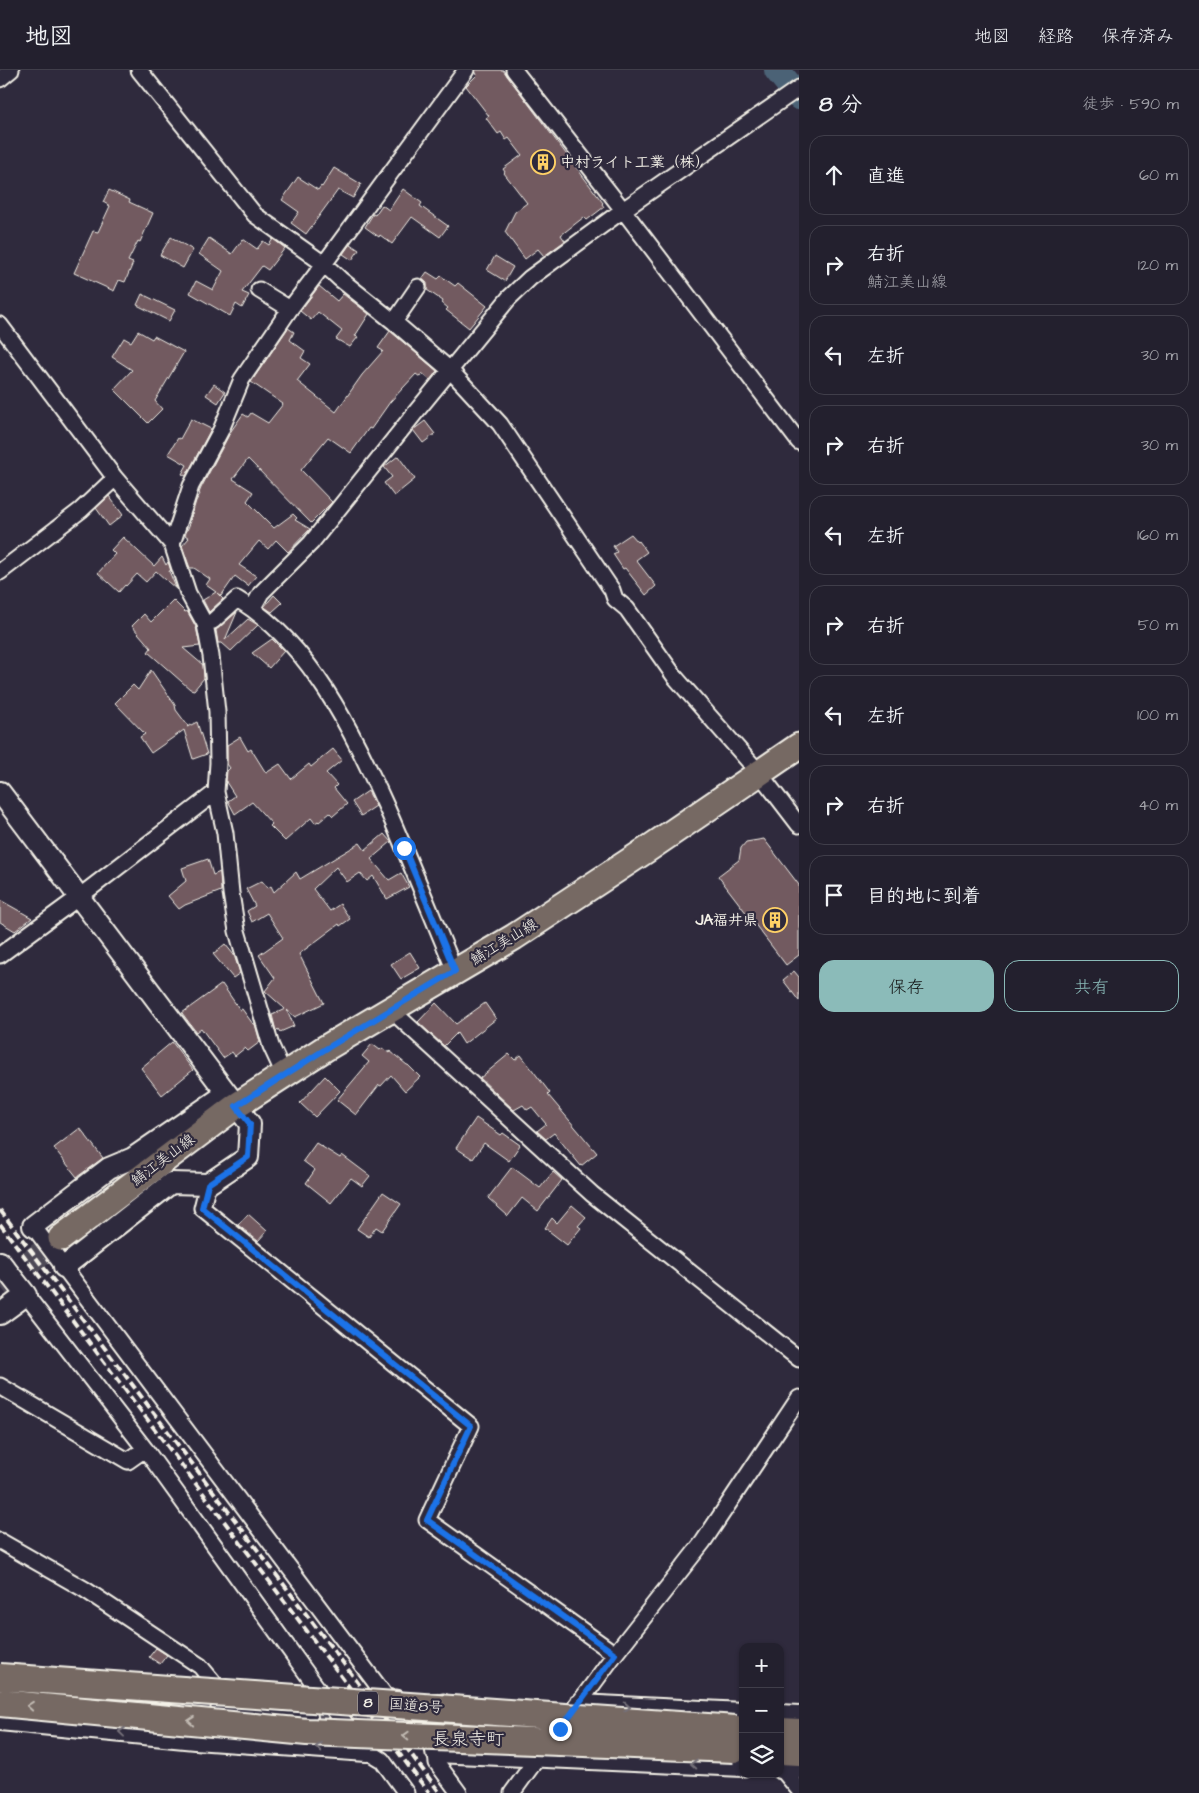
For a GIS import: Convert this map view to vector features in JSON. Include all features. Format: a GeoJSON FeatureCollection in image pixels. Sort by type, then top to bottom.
{"type":"FeatureCollection","features":[{"type":"Feature","properties":{"kind":"highway","name":"国道8号"},"geometry":{"type":"LineString","coordinates":[[0,1677],[739,1739]]}},
{"type":"Feature","properties":{"kind":"highway","name":"国道8号"},"geometry":{"type":"LineString","coordinates":[[0,1703],[307,1732],[739,1739]]}},
{"type":"Feature","properties":{"kind":"highway"},"geometry":{"type":"LineString","coordinates":[[784,1731],[799,1732]]}},
{"type":"Feature","properties":{"kind":"highway"},"geometry":{"type":"LineString","coordinates":[[784,1751],[799,1752]]}},
{"type":"Feature","properties":{"kind":"main road","name":"鯖江美山線"},"geometry":{"type":"LineString","coordinates":[[61,1238],[231,1100],[284,1074],[530,926],[760,774],[799,746]]}},
{"type":"Feature","properties":{"kind":"street"},"geometry":{"type":"LineString","coordinates":[[0,79],[12,70]]}},
{"type":"Feature","properties":{"kind":"street"},"geometry":{"type":"LineString","coordinates":[[139,70],[254,215],[324,264],[394,322],[450,370],[500,424],[612,590],[615,599],[627,610],[675,677],[760,774],[799,825]]}},
{"type":"Feature","properties":{"kind":"street"},"geometry":{"type":"LineString","coordinates":[[172,544],[191,486],[221,430],[242,379],[290,309],[466,70]]}},
{"type":"Feature","properties":{"kind":"street"},"geometry":{"type":"LineString","coordinates":[[514,70],[799,442]]}},
{"type":"Feature","properties":{"kind":"street"},"geometry":{"type":"LineString","coordinates":[[252,609],[261,592],[311,543],[509,298],[530,278],[623,210],[799,88]]}},
{"type":"Feature","properties":{"kind":"street"},"geometry":{"type":"LineString","coordinates":[[394,322],[418,287]]}},
{"type":"Feature","properties":{"kind":"street"},"geometry":{"type":"LineString","coordinates":[[259,290],[290,309]]}},
{"type":"Feature","properties":{"kind":"street"},"geometry":{"type":"LineString","coordinates":[[0,325],[115,478],[172,544],[188,593],[205,624],[211,656],[217,712],[218,763],[216,792],[225,833],[237,931],[271,1046],[284,1074]]}},
{"type":"Feature","properties":{"kind":"street"},"geometry":{"type":"LineString","coordinates":[[0,572],[81,510],[115,478]]}},
{"type":"Feature","properties":{"kind":"street"},"geometry":{"type":"LineString","coordinates":[[205,624],[213,621],[237,599],[286,637],[330,695],[367,763],[455,971]]}},
{"type":"Feature","properties":{"kind":"street"},"geometry":{"type":"LineString","coordinates":[[0,792],[250,1124],[248,1157],[208,1184],[171,1183],[64,1267]]}},
{"type":"Feature","properties":{"kind":"street"},"geometry":{"type":"LineString","coordinates":[[0,955],[216,792]]}},
{"type":"Feature","properties":{"kind":"street"},"geometry":{"type":"LineString","coordinates":[[391,1010],[592,1194],[799,1359]]}},
{"type":"Feature","properties":{"kind":"street"},"geometry":{"type":"LineString","coordinates":[[231,1100],[133,1158],[109,1168],[33,1226],[387,1698],[579,1705],[739,1739]]}},
{"type":"Feature","properties":{"kind":"street"},"geometry":{"type":"LineString","coordinates":[[208,1184],[202,1208],[471,1426],[427,1520],[615,1654]]}},
{"type":"Feature","properties":{"kind":"street"},"geometry":{"type":"LineString","coordinates":[[0,1262],[145,1450],[320,1692],[368,1751],[382,1760],[406,1793]]}},
{"type":"Feature","properties":{"kind":"street"},"geometry":{"type":"LineString","coordinates":[[0,1314],[26,1295]]}},
{"type":"Feature","properties":{"kind":"street"},"geometry":{"type":"LineString","coordinates":[[0,1386],[128,1461],[145,1450]]}},
{"type":"Feature","properties":{"kind":"street"},"geometry":{"type":"LineString","coordinates":[[512,1793],[615,1654],[703,1542],[799,1398]]}},
{"type":"Feature","properties":{"kind":"street"},"geometry":{"type":"LineString","coordinates":[[0,1541],[84,1588],[200,1666],[216,1684],[227,1742]]}},
{"type":"Feature","properties":{"kind":"street"},"geometry":{"type":"LineString","coordinates":[[0,1665],[320,1692]]}},
{"type":"Feature","properties":{"kind":"street"},"geometry":{"type":"LineString","coordinates":[[444,1701],[436,1752],[437,1763],[459,1793]]}},
{"type":"Feature","properties":{"kind":"street"},"geometry":{"type":"LineString","coordinates":[[221,1711],[308,1717]]}},
{"type":"Feature","properties":{"kind":"street"},"geometry":{"type":"LineString","coordinates":[[784,1715],[799,1716]]}},
{"type":"Feature","properties":{"kind":"street"},"geometry":{"type":"LineString","coordinates":[[0,1720],[227,1742],[368,1751]]}},
{"type":"Feature","properties":{"kind":"street"},"geometry":{"type":"LineString","coordinates":[[469,1725],[560,1729]]}},
{"type":"Feature","properties":{"kind":"street"},"geometry":{"type":"LineString","coordinates":[[436,1752],[538,1756],[739,1739]]}},
{"type":"Feature","properties":{"kind":"street"},"geometry":{"type":"LineString","coordinates":[[784,1768],[799,1768]]}},
{"type":"Feature","properties":{"kind":"street"},"geometry":{"type":"LineString","coordinates":[[784,1773],[799,1790]]}},
{"type":"Feature","properties":{"kind":"building","name":"中村ライト工業（株）"},"geometry":{"type":"Polygon","coordinates":[[[475,70],[503,70],[603,203],[604,207],[587,220],[584,217],[561,235],[565,241],[544,256],[538,249],[525,259],[505,232],[515,212],[527,203],[503,169],[522,155],[509,138],[506,140],[501,132],[498,134],[486,118],[489,116],[466,86],[477,75],[475,70]]]}},
{"type":"Feature","properties":{"kind":"building"},"geometry":{"type":"Polygon","coordinates":[[[334,168],[361,184],[353,198],[338,190],[306,234],[291,223],[299,212],[282,200],[298,177],[318,190],[334,168]]]}},
{"type":"Feature","properties":{"kind":"building"},"geometry":{"type":"Polygon","coordinates":[[[403,189],[422,203],[420,206],[448,226],[440,237],[412,217],[392,244],[365,227],[373,214],[375,215],[382,205],[389,210],[403,189]]]}},
{"type":"Feature","properties":{"kind":"building"},"geometry":{"type":"Polygon","coordinates":[[[109,190],[153,213],[140,242],[138,241],[128,261],[133,263],[125,282],[119,280],[114,291],[74,273],[93,231],[98,232],[110,206],[103,202],[109,190]]]}},
{"type":"Feature","properties":{"kind":"building"},"geometry":{"type":"Polygon","coordinates":[[[171,237],[193,250],[183,268],[160,255],[171,237]]]}},
{"type":"Feature","properties":{"kind":"building"},"geometry":{"type":"Polygon","coordinates":[[[209,238],[232,254],[243,239],[257,249],[263,241],[269,245],[273,239],[285,248],[268,270],[262,266],[242,292],[249,295],[242,308],[236,304],[230,316],[190,293],[196,281],[213,290],[223,271],[199,254],[209,238]]]}},
{"type":"Feature","properties":{"kind":"building"},"geometry":{"type":"Polygon","coordinates":[[[350,244],[359,250],[352,260],[343,254],[350,244]]]}},
{"type":"Feature","properties":{"kind":"building"},"geometry":{"type":"Polygon","coordinates":[[[495,256],[513,267],[505,281],[487,270],[495,256]]]}},
{"type":"Feature","properties":{"kind":"building"},"geometry":{"type":"Polygon","coordinates":[[[427,272],[438,279],[441,276],[455,286],[458,283],[487,306],[469,328],[446,310],[448,308],[442,303],[443,301],[427,290],[427,283],[422,279],[427,272]]]}},
{"type":"Feature","properties":{"kind":"building"},"geometry":{"type":"Polygon","coordinates":[[[319,286],[337,301],[343,294],[369,314],[355,336],[358,337],[350,347],[336,339],[342,331],[318,312],[311,320],[300,311],[319,286]]]}},
{"type":"Feature","properties":{"kind":"building"},"geometry":{"type":"Polygon","coordinates":[[[142,294],[175,310],[169,321],[137,305],[142,294]]]}},
{"type":"Feature","properties":{"kind":"building"},"geometry":{"type":"Polygon","coordinates":[[[288,328],[294,332],[290,340],[305,351],[301,358],[310,364],[297,381],[336,412],[362,375],[383,351],[378,348],[390,331],[437,371],[430,380],[422,373],[420,377],[416,374],[390,402],[351,453],[328,437],[301,470],[332,502],[311,523],[248,459],[233,479],[253,492],[247,501],[274,528],[293,514],[297,518],[295,520],[310,529],[288,552],[276,540],[268,549],[259,541],[239,565],[256,576],[248,586],[235,576],[221,596],[217,593],[223,599],[209,612],[203,600],[216,592],[206,585],[210,579],[194,568],[190,568],[182,546],[189,538],[185,535],[201,488],[231,431],[243,414],[248,417],[251,413],[268,423],[283,404],[251,382],[288,328]]]}},
{"type":"Feature","properties":{"kind":"building"},"geometry":{"type":"Polygon","coordinates":[[[138,331],[152,339],[154,336],[184,352],[155,401],[162,409],[148,423],[114,389],[132,370],[112,357],[124,338],[131,342],[138,331]]]}},
{"type":"Feature","properties":{"kind":"building"},"geometry":{"type":"Polygon","coordinates":[[[214,384],[225,392],[218,403],[206,395],[214,384]]]}},
{"type":"Feature","properties":{"kind":"building"},"geometry":{"type":"Polygon","coordinates":[[[191,419],[211,429],[186,476],[182,474],[187,465],[168,454],[178,438],[180,439],[191,419]]]}},
{"type":"Feature","properties":{"kind":"building"},"geometry":{"type":"Polygon","coordinates":[[[425,421],[435,434],[423,443],[413,430],[425,421]]]}},
{"type":"Feature","properties":{"kind":"building"},"geometry":{"type":"Polygon","coordinates":[[[398,456],[415,479],[394,496],[384,483],[392,477],[384,467],[398,456]]]}},
{"type":"Feature","properties":{"kind":"building"},"geometry":{"type":"Polygon","coordinates":[[[109,496],[123,515],[109,526],[96,508],[109,496]]]}},
{"type":"Feature","properties":{"kind":"building"},"geometry":{"type":"Polygon","coordinates":[[[631,534],[647,552],[636,560],[656,586],[646,595],[625,568],[623,569],[613,554],[617,552],[613,546],[631,534]]]}},
{"type":"Feature","properties":{"kind":"building"},"geometry":{"type":"Polygon","coordinates":[[[123,537],[154,566],[162,557],[166,565],[168,562],[171,571],[169,571],[177,590],[156,571],[146,582],[137,574],[119,592],[98,573],[115,554],[111,550],[123,537]]]}},
{"type":"Feature","properties":{"kind":"building"},"geometry":{"type":"Polygon","coordinates":[[[274,595],[282,603],[272,612],[264,607],[274,595]]]}},
{"type":"Feature","properties":{"kind":"building"},"geometry":{"type":"Polygon","coordinates":[[[173,600],[185,612],[187,611],[196,627],[200,646],[183,648],[203,665],[204,678],[194,690],[190,689],[148,652],[151,648],[132,626],[144,614],[151,622],[173,600]]]}},
{"type":"Feature","properties":{"kind":"building"},"geometry":{"type":"Polygon","coordinates":[[[237,612],[225,640],[248,619],[258,625],[231,651],[222,643],[218,643],[216,630],[237,612]]]}},
{"type":"Feature","properties":{"kind":"building"},"geometry":{"type":"Polygon","coordinates":[[[272,639],[284,651],[269,668],[252,653],[272,639]]]}},
{"type":"Feature","properties":{"kind":"building"},"geometry":{"type":"Polygon","coordinates":[[[151,670],[175,705],[176,710],[187,727],[197,722],[207,754],[193,759],[184,730],[151,753],[140,737],[145,734],[115,703],[133,685],[138,690],[151,670]]]}},
{"type":"Feature","properties":{"kind":"building"},"geometry":{"type":"Polygon","coordinates":[[[240,737],[248,751],[251,749],[266,773],[280,764],[291,779],[309,764],[311,767],[333,749],[342,760],[326,773],[337,785],[334,788],[347,804],[333,816],[330,813],[319,822],[315,823],[311,818],[285,841],[270,826],[272,824],[252,802],[235,814],[228,801],[235,796],[226,782],[227,771],[230,768],[227,764],[227,745],[240,737]]]}},
{"type":"Feature","properties":{"kind":"building"},"geometry":{"type":"Polygon","coordinates":[[[368,791],[376,806],[361,816],[352,802],[368,791]]]}},
{"type":"Feature","properties":{"kind":"building"},"geometry":{"type":"Polygon","coordinates":[[[384,834],[391,842],[371,859],[389,880],[401,873],[409,887],[387,899],[373,876],[367,881],[360,873],[347,882],[336,867],[313,889],[330,911],[340,904],[350,919],[340,926],[339,924],[299,954],[324,1003],[295,1017],[287,1010],[294,1026],[280,1032],[278,1029],[276,1031],[272,1015],[285,1009],[265,991],[275,978],[259,955],[283,938],[267,913],[252,922],[247,911],[255,906],[246,889],[262,881],[268,888],[271,886],[274,892],[296,872],[300,879],[360,843],[365,850],[384,834]]]}},
{"type":"Feature","properties":{"kind":"building","name":"JA福井県"},"geometry":{"type":"Polygon","coordinates":[[[764,839],[799,885],[799,955],[786,965],[718,876],[739,860],[741,848],[746,842],[764,839]]]}},
{"type":"Feature","properties":{"kind":"building"},"geometry":{"type":"Polygon","coordinates":[[[208,859],[213,875],[220,872],[221,891],[179,909],[168,896],[186,881],[182,868],[208,859]]]}},
{"type":"Feature","properties":{"kind":"building"},"geometry":{"type":"Polygon","coordinates":[[[0,900],[32,918],[15,931],[0,922],[0,900]]]}},
{"type":"Feature","properties":{"kind":"building"},"geometry":{"type":"Polygon","coordinates":[[[225,944],[234,955],[240,973],[233,978],[213,954],[225,944]]]}},
{"type":"Feature","properties":{"kind":"building"},"geometry":{"type":"Polygon","coordinates":[[[410,952],[420,968],[401,979],[391,964],[410,952]]]}},
{"type":"Feature","properties":{"kind":"building"},"geometry":{"type":"Polygon","coordinates":[[[794,971],[799,977],[799,1001],[783,980],[794,971]]]}},
{"type":"Feature","properties":{"kind":"building"},"geometry":{"type":"Polygon","coordinates":[[[222,984],[240,1010],[242,1009],[253,1024],[255,1024],[260,1042],[248,1051],[245,1048],[235,1056],[232,1052],[223,1058],[201,1028],[196,1032],[182,1013],[222,984]]]}},
{"type":"Feature","properties":{"kind":"building"},"geometry":{"type":"Polygon","coordinates":[[[436,1003],[456,1024],[485,1003],[496,1019],[464,1044],[457,1033],[444,1046],[418,1022],[436,1003]]]}},
{"type":"Feature","properties":{"kind":"building"},"geometry":{"type":"Polygon","coordinates":[[[172,1042],[193,1070],[162,1095],[141,1068],[172,1042]]]}},
{"type":"Feature","properties":{"kind":"building"},"geometry":{"type":"Polygon","coordinates":[[[372,1044],[380,1050],[382,1048],[389,1053],[390,1051],[420,1077],[405,1091],[391,1075],[381,1086],[379,1085],[356,1115],[337,1100],[369,1062],[362,1056],[372,1044]]]}},
{"type":"Feature","properties":{"kind":"building"},"geometry":{"type":"Polygon","coordinates":[[[509,1054],[515,1060],[521,1055],[550,1093],[548,1095],[597,1153],[581,1166],[554,1133],[546,1139],[537,1131],[546,1124],[532,1107],[527,1110],[523,1105],[514,1110],[480,1078],[509,1054]]]}},
{"type":"Feature","properties":{"kind":"building"},"geometry":{"type":"Polygon","coordinates":[[[325,1076],[340,1091],[315,1117],[300,1103],[325,1076]]]}},
{"type":"Feature","properties":{"kind":"building"},"geometry":{"type":"Polygon","coordinates":[[[476,1118],[520,1145],[509,1161],[484,1143],[473,1159],[456,1148],[476,1118]]]}},
{"type":"Feature","properties":{"kind":"building"},"geometry":{"type":"Polygon","coordinates":[[[80,1128],[103,1158],[77,1177],[54,1148],[80,1128]]]}},
{"type":"Feature","properties":{"kind":"building"},"geometry":{"type":"Polygon","coordinates":[[[316,1143],[340,1158],[342,1155],[370,1176],[362,1186],[351,1178],[331,1203],[306,1183],[315,1170],[303,1161],[316,1143]]]}},
{"type":"Feature","properties":{"kind":"building"},"geometry":{"type":"Polygon","coordinates":[[[512,1167],[540,1188],[553,1172],[562,1180],[538,1211],[522,1198],[508,1216],[488,1198],[512,1167]]]}},
{"type":"Feature","properties":{"kind":"building"},"geometry":{"type":"Polygon","coordinates":[[[383,1192],[401,1204],[382,1231],[376,1227],[369,1237],[357,1229],[383,1192]]]}},
{"type":"Feature","properties":{"kind":"building"},"geometry":{"type":"Polygon","coordinates":[[[572,1205],[586,1217],[578,1226],[581,1228],[567,1245],[545,1228],[552,1218],[557,1223],[572,1205]]]}},
{"type":"Feature","properties":{"kind":"building"},"geometry":{"type":"Polygon","coordinates":[[[248,1214],[267,1231],[258,1241],[238,1225],[248,1214]]]}},
{"type":"Feature","properties":{"kind":"building"},"geometry":{"type":"Polygon","coordinates":[[[156,1648],[167,1655],[160,1664],[149,1657],[156,1648]]]}},
{"type":"Feature","properties":{"kind":"waterway"},"geometry":{"type":"LineString","coordinates":[[777,70],[799,97]]}},
{"type":"Feature","properties":{"kind":"tunnel"},"geometry":{"type":"LineString","coordinates":[[0,1286],[61,1238]]}},
{"type":"Feature","properties":{"kind":"tunnel"},"geometry":{"type":"LineString","coordinates":[[307,1717],[469,1725]]}},
{"type":"Feature","properties":{"kind":"railway"},"geometry":{"type":"LineString","coordinates":[[0,1210],[440,1793]]}},
{"type":"Feature","properties":{"kind":"railway"},"geometry":{"type":"LineString","coordinates":[[0,1224],[429,1793]]}},
{"type":"Feature","properties":{"kind":"place","name":"中村ライト工業（株）"},"geometry":{"type":"Point","coordinates":[543,162]}},
{"type":"Feature","properties":{"kind":"place","name":"JA福井県"},"geometry":{"type":"Point","coordinates":[775,920]}},
{"type":"Feature","properties":{"kind":"district","name":"長泉寺町"},"geometry":{"type":"Point","coordinates":[468,1739]}},
{"type":"Feature","properties":{"kind":"route"},"geometry":{"type":"LineString","coordinates":[[404,848],[455,971],[236,1106],[250,1124],[248,1157],[208,1184],[202,1208],[471,1426],[427,1520],[615,1654],[560,1729]]}}]}
